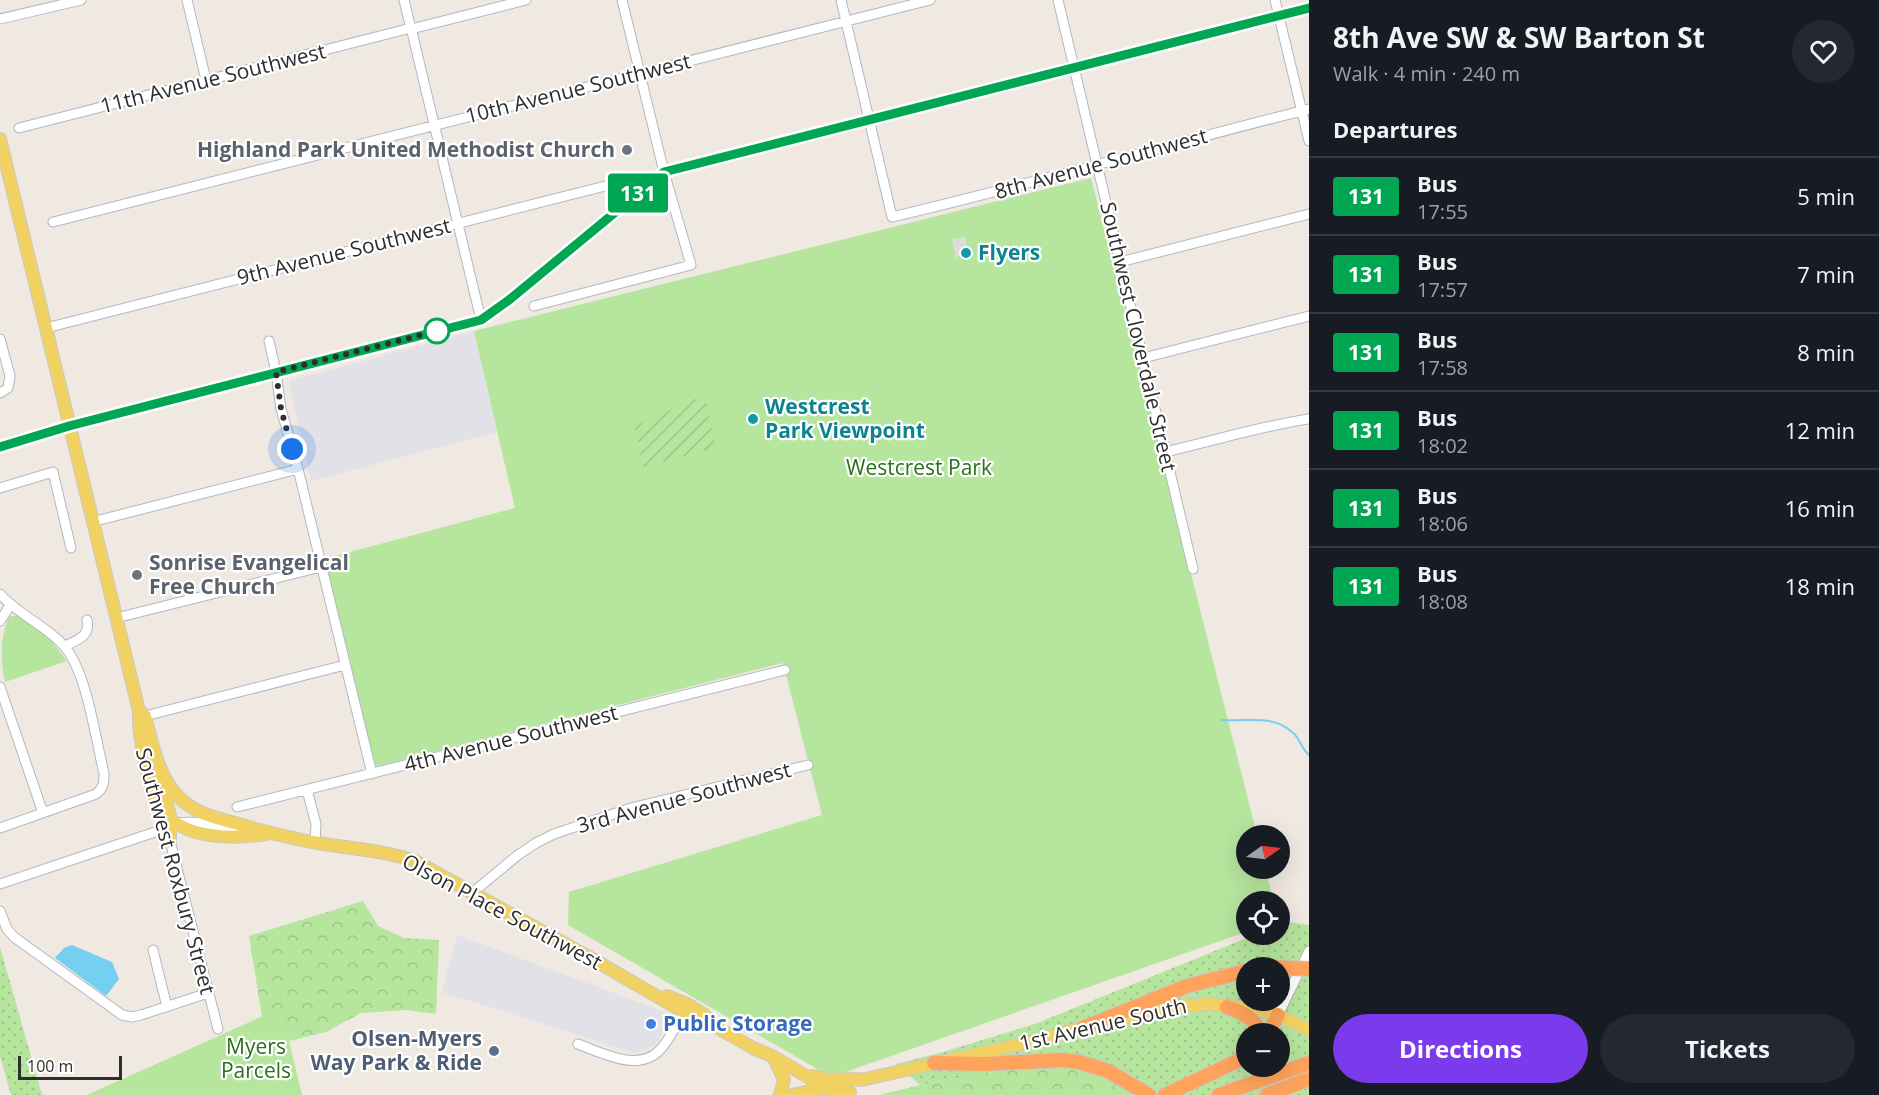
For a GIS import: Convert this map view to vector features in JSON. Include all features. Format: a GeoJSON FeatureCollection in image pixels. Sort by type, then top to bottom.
{"type":"FeatureCollection","features":[{"type":"Feature","properties":{"kind":"highway"},"geometry":{"type":"LineString","coordinates":[[1290,968],[1309,969]]}},
{"type":"Feature","properties":{"kind":"highway"},"geometry":{"type":"LineString","coordinates":[[1083,1028],[1187,986],[1236,974]]}},
{"type":"Feature","properties":{"kind":"highway"},"geometry":{"type":"LineString","coordinates":[[1227,1007],[1238,1011],[1255,1023]]}},
{"type":"Feature","properties":{"kind":"highway"},"geometry":{"type":"LineString","coordinates":[[1274,1023],[1278,1015]]}},
{"type":"Feature","properties":{"kind":"highway"},"geometry":{"type":"LineString","coordinates":[[934,1064],[1061,1060],[1094,1066],[1149,1095]]}},
{"type":"Feature","properties":{"kind":"highway"},"geometry":{"type":"LineString","coordinates":[[1165,1095],[1236,1062]]}},
{"type":"Feature","properties":{"kind":"highway"},"geometry":{"type":"LineString","coordinates":[[1219,1095],[1309,1063]]}},
{"type":"Feature","properties":{"kind":"highway"},"geometry":{"type":"LineString","coordinates":[[1267,1095],[1309,1079]]}},
{"type":"Feature","properties":{"kind":"main road","name":"Southwest Roxbury Street"},"geometry":{"type":"LineString","coordinates":[[0,139],[92,522],[142,714],[159,766],[180,798]]}},
{"type":"Feature","properties":{"kind":"main road","name":"Southwest Roxbury Street"},"geometry":{"type":"LineString","coordinates":[[142,714],[138,726],[145,763],[151,786],[168,826]]}},
{"type":"Feature","properties":{"kind":"main road"},"geometry":{"type":"LineString","coordinates":[[159,766],[168,826]]}},
{"type":"Feature","properties":{"kind":"main road","name":"Olson Place Southwest"},"geometry":{"type":"LineString","coordinates":[[180,798],[202,814],[270,834],[401,856],[415,861],[684,1012],[774,1057],[814,1087]]}},
{"type":"Feature","properties":{"kind":"main road","name":"Olson Place Southwest"},"geometry":{"type":"LineString","coordinates":[[168,826],[222,837],[238,838],[270,834]]}},
{"type":"Feature","properties":{"kind":"main road","name":"Olson Place Southwest"},"geometry":{"type":"LineString","coordinates":[[657,995],[671,996],[687,1004],[704,1014],[711,1024]]}},
{"type":"Feature","properties":{"kind":"main road","name":"1st Avenue South"},"geometry":{"type":"LineString","coordinates":[[854,1084],[1170,1007],[1210,1004],[1255,1009],[1278,1015],[1309,1030]]}},
{"type":"Feature","properties":{"kind":"main road"},"geometry":{"type":"LineString","coordinates":[[774,1057],[784,1080],[780,1095]]}},
{"type":"Feature","properties":{"kind":"main road","name":"Olson Place Southwest"},"geometry":{"type":"LineString","coordinates":[[814,1087],[815,1075],[828,1080],[844,1078],[854,1084]]}},
{"type":"Feature","properties":{"kind":"main road"},"geometry":{"type":"LineString","coordinates":[[792,1095],[814,1087],[854,1084]]}},
{"type":"Feature","properties":{"kind":"main road"},"geometry":{"type":"LineString","coordinates":[[836,1095],[854,1084]]}},
{"type":"Feature","properties":{"kind":"street"},"geometry":{"type":"LineString","coordinates":[[0,20],[81,0]]}},
{"type":"Feature","properties":{"kind":"street"},"geometry":{"type":"LineString","coordinates":[[187,0],[206,80]]}},
{"type":"Feature","properties":{"kind":"street"},"geometry":{"type":"LineString","coordinates":[[404,0],[481,320]]}},
{"type":"Feature","properties":{"kind":"street","name":"11th Avenue Southwest"},"geometry":{"type":"LineString","coordinates":[[19,128],[526,0]]}},
{"type":"Feature","properties":{"kind":"street"},"geometry":{"type":"LineString","coordinates":[[534,306],[691,265],[664,172],[622,0]]}},
{"type":"Feature","properties":{"kind":"street"},"geometry":{"type":"LineString","coordinates":[[840,0],[869,120]]}},
{"type":"Feature","properties":{"kind":"street","name":"10th Avenue Southwest"},"geometry":{"type":"LineString","coordinates":[[52,222],[930,0]]}},
{"type":"Feature","properties":{"kind":"street","name":"Southwest Cloverdale Street"},"geometry":{"type":"LineString","coordinates":[[1058,0],[1193,569]]}},
{"type":"Feature","properties":{"kind":"street"},"geometry":{"type":"LineString","coordinates":[[1275,0],[1306,110],[1309,141]]}},
{"type":"Feature","properties":{"kind":"street"},"geometry":{"type":"LineString","coordinates":[[0,447],[69,426],[481,320],[509,300],[664,172],[1309,8]]}},
{"type":"Feature","properties":{"kind":"street","name":"8th Avenue Southwest"},"geometry":{"type":"LineString","coordinates":[[869,120],[892,217],[1306,110]]}},
{"type":"Feature","properties":{"kind":"street","name":"9th Avenue Southwest"},"geometry":{"type":"LineString","coordinates":[[46,328],[621,182],[627,182],[641,190]]}},
{"type":"Feature","properties":{"kind":"street"},"geometry":{"type":"LineString","coordinates":[[1120,262],[1309,214]]}},
{"type":"Feature","properties":{"kind":"street"},"geometry":{"type":"LineString","coordinates":[[1143,358],[1309,316]]}},
{"type":"Feature","properties":{"kind":"street"},"geometry":{"type":"LineString","coordinates":[[0,339],[10,376],[4,391]]}},
{"type":"Feature","properties":{"kind":"street"},"geometry":{"type":"LineString","coordinates":[[268,341],[276,372],[281,409],[298,469],[372,774]]}},
{"type":"Feature","properties":{"kind":"street"},"geometry":{"type":"LineString","coordinates":[[1165,452],[1289,421],[1309,419]]}},
{"type":"Feature","properties":{"kind":"street"},"geometry":{"type":"LineString","coordinates":[[92,522],[298,469]]}},
{"type":"Feature","properties":{"kind":"street"},"geometry":{"type":"LineString","coordinates":[[0,488],[53,472],[71,548]]}},
{"type":"Feature","properties":{"kind":"street"},"geometry":{"type":"LineString","coordinates":[[116,618],[321,567]]}},
{"type":"Feature","properties":{"kind":"street"},"geometry":{"type":"LineString","coordinates":[[0,594],[65,646],[80,672],[104,772],[104,784],[96,794],[0,828]]}},
{"type":"Feature","properties":{"kind":"street"},"geometry":{"type":"LineString","coordinates":[[0,621],[11,604]]}},
{"type":"Feature","properties":{"kind":"street"},"geometry":{"type":"LineString","coordinates":[[65,646],[85,635],[88,627],[87,620]]}},
{"type":"Feature","properties":{"kind":"street"},"geometry":{"type":"LineString","coordinates":[[142,714],[345,665]]}},
{"type":"Feature","properties":{"kind":"street","name":"4th Avenue Southwest"},"geometry":{"type":"LineString","coordinates":[[237,807],[784,670]]}},
{"type":"Feature","properties":{"kind":"street"},"geometry":{"type":"LineString","coordinates":[[0,687],[43,813]]}},
{"type":"Feature","properties":{"kind":"street","name":"3rd Avenue Southwest"},"geometry":{"type":"LineString","coordinates":[[472,893],[536,843],[562,831],[630,808],[808,765]]}},
{"type":"Feature","properties":{"kind":"street"},"geometry":{"type":"LineString","coordinates":[[307,790],[316,824],[315,842]]}},
{"type":"Feature","properties":{"kind":"street"},"geometry":{"type":"LineString","coordinates":[[0,884],[168,826],[191,822],[270,834]]}},
{"type":"Feature","properties":{"kind":"street","name":"Southwest Roxbury Street"},"geometry":{"type":"LineString","coordinates":[[168,826],[218,1029]]}},
{"type":"Feature","properties":{"kind":"street"},"geometry":{"type":"LineString","coordinates":[[0,911],[7,929],[14,936],[116,1011],[128,1016],[141,1015],[208,993]]}},
{"type":"Feature","properties":{"kind":"street"},"geometry":{"type":"LineString","coordinates":[[153,950],[167,1007]]}},
{"type":"Feature","properties":{"kind":"street"},"geometry":{"type":"LineString","coordinates":[[1278,1015],[1309,951]]}},
{"type":"Feature","properties":{"kind":"street"},"geometry":{"type":"LineString","coordinates":[[578,1044],[625,1060],[643,1060],[664,1046],[684,1012]]}},
{"type":"Feature","properties":{"kind":"shaded area"},"geometry":{"type":"Polygon","coordinates":[[[965,237],[969,254],[960,255],[956,259],[952,239],[965,237]]]}},
{"type":"Feature","properties":{"kind":"shaded area"},"geometry":{"type":"Polygon","coordinates":[[[474,331],[497,432],[311,481],[289,381],[474,331]]]}},
{"type":"Feature","properties":{"kind":"shaded area"},"geometry":{"type":"Polygon","coordinates":[[[457,935],[671,1014],[656,1045],[635,1053],[442,992],[457,935]]]}},
{"type":"Feature","properties":{"kind":"green space","name":"Westcrest Park"},"geometry":{"type":"Polygon","coordinates":[[[1091,178],[1254,825],[1236,825],[1236,879],[1268,879],[1271,891],[1236,891],[1236,935],[831,1077],[568,925],[569,892],[822,815],[783,663],[374,767],[324,559],[515,508],[474,331],[1091,178]]]}},
{"type":"Feature","properties":{"kind":"green space"},"geometry":{"type":"Polygon","coordinates":[[[703,397],[716,448],[643,467],[634,425],[655,420],[681,403],[703,397]]]}},
{"type":"Feature","properties":{"kind":"green space"},"geometry":{"type":"Polygon","coordinates":[[[18,615],[49,638],[67,661],[5,682],[2,641],[9,617],[18,615]]]}},
{"type":"Feature","properties":{"kind":"green space"},"geometry":{"type":"Polygon","coordinates":[[[363,901],[378,926],[404,938],[439,940],[436,1014],[407,1010],[361,1013],[326,1032],[289,1041],[266,1042],[249,936],[363,901]]]}},
{"type":"Feature","properties":{"kind":"green space"},"geometry":{"type":"Polygon","coordinates":[[[1290,922],[1309,925],[1309,1095],[1137,1095],[1016,1068],[920,1085],[896,1064],[1035,1024],[1236,942],[1236,945],[1290,945],[1290,922]]]}},
{"type":"Feature","properties":{"kind":"green space"},"geometry":{"type":"Polygon","coordinates":[[[0,947],[42,1095],[11,1095],[0,1056],[0,947]]]}},
{"type":"Feature","properties":{"kind":"green space","name":"Myers Parcels"},"geometry":{"type":"Polygon","coordinates":[[[281,1008],[302,1095],[87,1095],[263,1016],[281,1008]]]}},
{"type":"Feature","properties":{"kind":"green space"},"geometry":{"type":"Polygon","coordinates":[[[1067,1066],[1105,1078],[1137,1095],[879,1095],[920,1085],[1016,1068],[1067,1066]]]}},
{"type":"Feature","properties":{"kind":"water"},"geometry":{"type":"Polygon","coordinates":[[[72,945],[112,962],[119,979],[106,996],[55,958],[64,948],[72,945]]]}},
{"type":"Feature","properties":{"kind":"waterway"},"geometry":{"type":"LineString","coordinates":[[1222,720],[1259,720],[1285,726],[1295,734],[1309,755]]}},
{"type":"Feature","properties":{"kind":"bus line","name":"131"},"geometry":{"type":"LineString","coordinates":[[0,447],[69,426],[481,320],[509,300],[664,172],[1309,8]]}},
{"type":"Feature","properties":{"kind":"place","name":"Highland Park United Methodist Church"},"geometry":{"type":"Point","coordinates":[627,150]}},
{"type":"Feature","properties":{"kind":"place","name":"Flyers"},"geometry":{"type":"Point","coordinates":[966,253]}},
{"type":"Feature","properties":{"kind":"place","name":"Westcrest Park Viewpoint"},"geometry":{"type":"Point","coordinates":[753,419]}},
{"type":"Feature","properties":{"kind":"place","name":"Sonrise Evangelical Free Church"},"geometry":{"type":"Point","coordinates":[137,575]}},
{"type":"Feature","properties":{"kind":"place","name":"Public Storage"},"geometry":{"type":"Point","coordinates":[651,1024]}},
{"type":"Feature","properties":{"kind":"place","name":"Olsen-Myers Way Park & Ride"},"geometry":{"type":"Point","coordinates":[494,1051]}},
{"type":"Feature","properties":{"kind":"route"},"geometry":{"type":"LineString","coordinates":[[292,449],[281,409],[276,372],[441,330],[437,331]]}}]}
